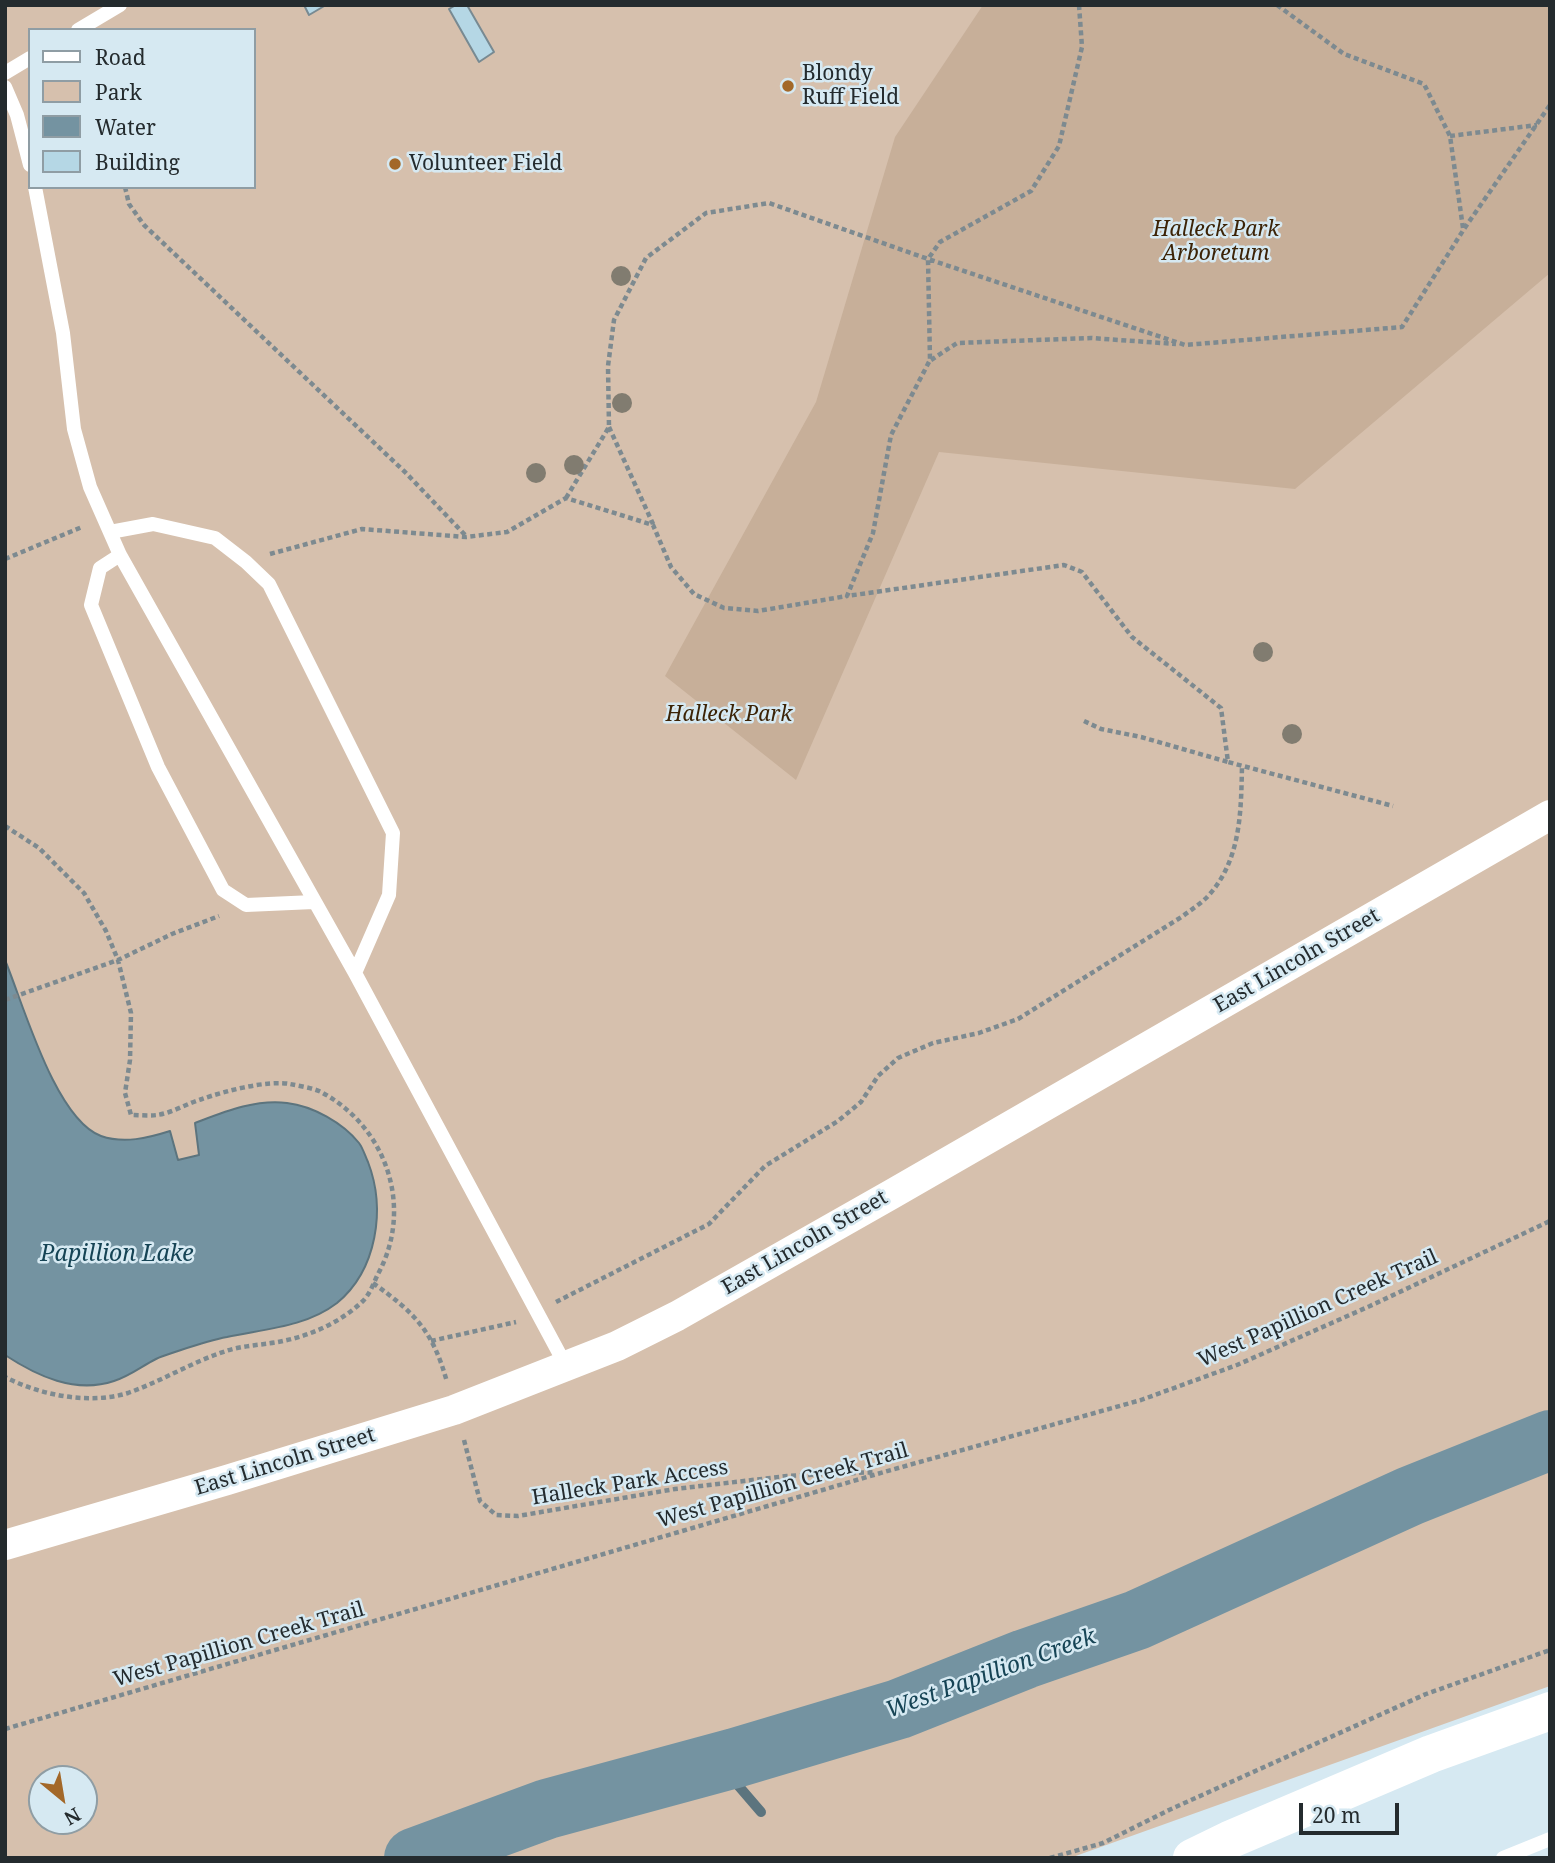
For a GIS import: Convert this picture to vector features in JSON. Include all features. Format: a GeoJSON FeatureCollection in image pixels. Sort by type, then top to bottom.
{"type":"FeatureCollection","features":[{"type":"Feature","properties":{"kind":"main road"},"geometry":{"type":"LineString","coordinates":[[1192,1858],[1431,1754],[1550,1711]]}},
{"type":"Feature","properties":{"kind":"street","name":"East Lincoln Street"},"geometry":{"type":"LineString","coordinates":[[5,1545],[454,1410],[617,1346],[689,1309],[1550,815]]}},
{"type":"Feature","properties":{"kind":"lane"},"geometry":{"type":"LineString","coordinates":[[81,28],[120,5]]}},
{"type":"Feature","properties":{"kind":"lane"},"geometry":{"type":"LineString","coordinates":[[5,73],[28,59]]}},
{"type":"Feature","properties":{"kind":"lane"},"geometry":{"type":"LineString","coordinates":[[5,87],[17,114],[28,157]]}},
{"type":"Feature","properties":{"kind":"lane"},"geometry":{"type":"LineString","coordinates":[[35,189],[64,333],[74,429],[90,487],[102,517],[120,555],[355,973],[566,1366]]}},
{"type":"Feature","properties":{"kind":"lane"},"geometry":{"type":"LineString","coordinates":[[110,532],[153,524],[215,538],[269,584],[393,833],[389,895],[355,973]]}},
{"type":"Feature","properties":{"kind":"lane"},"geometry":{"type":"LineString","coordinates":[[120,555],[100,568],[92,605],[158,767],[223,890],[246,905],[313,902]]}},
{"type":"Feature","properties":{"kind":"lane"},"geometry":{"type":"LineString","coordinates":[[1503,1858],[1550,1839]]}},
{"type":"Feature","properties":{"kind":"path"},"geometry":{"type":"LineString","coordinates":[[847,596],[873,533],[891,435],[930,360],[928,259],[940,242],[1031,191],[1059,146],[1082,47],[1079,5]]}},
{"type":"Feature","properties":{"kind":"path"},"geometry":{"type":"LineString","coordinates":[[1277,5],[1344,54],[1424,84],[1450,136],[1464,229]]}},
{"type":"Feature","properties":{"kind":"path"},"geometry":{"type":"LineString","coordinates":[[930,360],[957,343],[1091,338],[1185,345],[1402,327],[1464,229],[1550,105]]}},
{"type":"Feature","properties":{"kind":"path"},"geometry":{"type":"LineString","coordinates":[[1450,136],[1538,124]]}},
{"type":"Feature","properties":{"kind":"path"},"geometry":{"type":"LineString","coordinates":[[125,189],[129,204],[144,225],[405,472],[466,537]]}},
{"type":"Feature","properties":{"kind":"path"},"geometry":{"type":"LineString","coordinates":[[1185,345],[769,203],[706,213],[646,258],[614,320],[608,366],[608,426],[671,567],[694,594],[724,608],[758,611],[1064,565],[1082,572],[1132,637],[1221,708],[1228,762]]}},
{"type":"Feature","properties":{"kind":"path"},"geometry":{"type":"LineString","coordinates":[[246,562],[362,529],[466,537],[507,532],[566,498],[608,426]]}},
{"type":"Feature","properties":{"kind":"path"},"geometry":{"type":"LineString","coordinates":[[566,498],[653,525]]}},
{"type":"Feature","properties":{"kind":"path"},"geometry":{"type":"LineString","coordinates":[[5,559],[102,517]]}},
{"type":"Feature","properties":{"kind":"path"},"geometry":{"type":"LineString","coordinates":[[1084,721],[1101,729],[1141,737],[1393,806]]}},
{"type":"Feature","properties":{"kind":"path"},"geometry":{"type":"LineString","coordinates":[[555,1302],[709,1224],[765,1166],[838,1121],[860,1102],[878,1076],[898,1058],[933,1043],[979,1033],[1018,1020],[1183,916],[1208,897],[1223,877],[1238,840],[1242,766]]}},
{"type":"Feature","properties":{"kind":"path"},"geometry":{"type":"LineString","coordinates":[[5,826],[39,848],[84,893],[106,931],[118,960],[131,1013],[130,1060],[125,1093],[131,1115],[159,1115],[204,1098],[247,1087],[287,1084],[320,1091],[347,1111],[368,1132],[385,1160],[393,1186],[394,1220],[387,1258],[365,1300],[312,1334],[228,1350],[127,1393],[82,1399],[23,1386],[5,1377]]}},
{"type":"Feature","properties":{"kind":"path"},"geometry":{"type":"LineString","coordinates":[[5,1000],[118,960],[172,934],[246,905]]}},
{"type":"Feature","properties":{"kind":"path","name":"West Papillion Creek Trail"},"geometry":{"type":"LineString","coordinates":[[5,1729],[884,1472],[1141,1400],[1237,1365],[1550,1221]]}},
{"type":"Feature","properties":{"kind":"path","name":"Halleck Park Access"},"geometry":{"type":"LineString","coordinates":[[373,1283],[399,1301],[423,1324],[441,1359],[480,1502],[496,1515],[518,1516],[675,1489],[787,1476],[884,1472]]}},
{"type":"Feature","properties":{"kind":"path"},"geometry":{"type":"LineString","coordinates":[[431,1341],[519,1321]]}},
{"type":"Feature","properties":{"kind":"path"},"geometry":{"type":"LineString","coordinates":[[1050,1858],[1103,1843],[1168,1810],[1426,1694],[1550,1650]]}},
{"type":"Feature","properties":{"kind":"green space","name":"Halleck Park"},"geometry":{"type":"Polygon","coordinates":[[[5,5],[1550,5],[1550,1686],[1070,1858],[5,1858],[5,5]]]}},
{"type":"Feature","properties":{"kind":"green space","name":"Halleck Park Arboretum"},"geometry":{"type":"Polygon","coordinates":[[[983,5],[1550,5],[1550,273],[1295,489],[939,452],[796,780],[665,676],[816,402],[895,137],[983,5]]]}},
{"type":"Feature","properties":{"kind":"water","name":"Papillion Lake"},"geometry":{"type":"Polygon","coordinates":[[[5,960],[42,1058],[55,1084],[84,1125],[101,1136],[127,1140],[170,1131],[178,1160],[199,1155],[195,1123],[240,1107],[275,1102],[297,1105],[317,1112],[336,1122],[352,1136],[359,1143],[368,1162],[376,1199],[377,1219],[369,1256],[351,1289],[337,1303],[312,1317],[284,1326],[198,1344],[159,1358],[120,1379],[99,1384],[57,1381],[30,1370],[5,1355],[5,960]]]}},
{"type":"Feature","properties":{"kind":"building"},"geometry":{"type":"Polygon","coordinates":[[[304,5],[326,5],[309,15],[304,5]]]}},
{"type":"Feature","properties":{"kind":"building"},"geometry":{"type":"Polygon","coordinates":[[[456,5],[467,5],[494,52],[479,62],[449,9],[456,5]]]}},
{"type":"Feature","properties":{"kind":"waterway","name":"West Papillion Creek"},"geometry":{"type":"LineString","coordinates":[[414,1858],[547,1809],[735,1758],[899,1709],[1025,1659],[1137,1620],[1410,1496],[1550,1440]]}},
{"type":"Feature","properties":{"kind":"waterway"},"geometry":{"type":"LineString","coordinates":[[718,1762],[761,1812]]}},
{"type":"Feature","properties":{"kind":"place","name":"Blondy Ruff Field"},"geometry":{"type":"Point","coordinates":[788,86]}},
{"type":"Feature","properties":{"kind":"place","name":"Volunteer Field"},"geometry":{"type":"Point","coordinates":[395,164]}}]}
